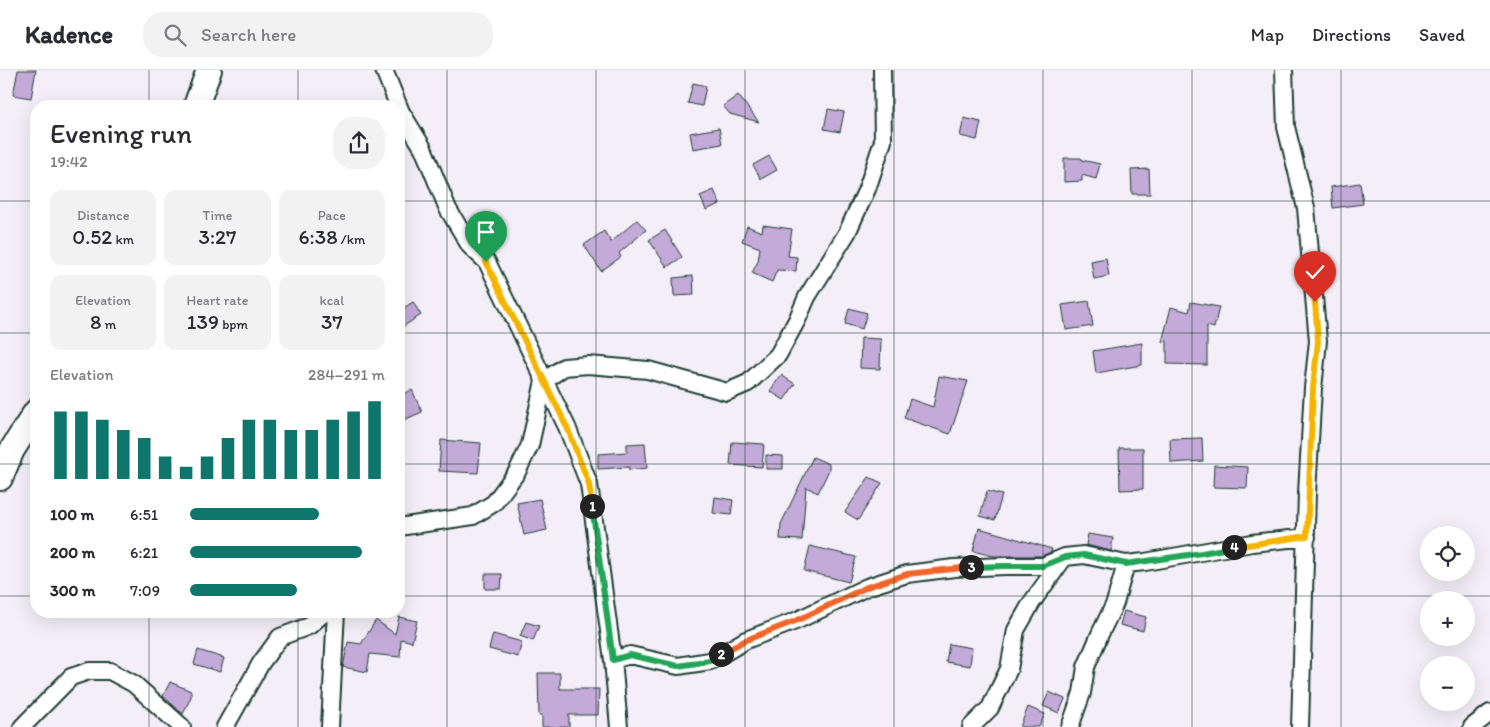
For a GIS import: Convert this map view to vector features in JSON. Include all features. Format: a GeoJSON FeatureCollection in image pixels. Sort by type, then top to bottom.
{"type":"FeatureCollection","features":[{"type":"Feature","properties":{"kind":"main road"},"geometry":{"type":"LineString","coordinates":[[198,100],[209,70]]}},
{"type":"Feature","properties":{"kind":"main road"},"geometry":{"type":"LineString","coordinates":[[0,478],[6,448],[30,419]]}},
{"type":"Feature","properties":{"kind":"street"},"geometry":{"type":"LineString","coordinates":[[384,70],[397,100]]}},
{"type":"Feature","properties":{"kind":"street"},"geometry":{"type":"LineString","coordinates":[[405,526],[474,516],[494,503],[517,472],[530,445],[544,381],[564,366],[588,365],[648,370],[727,392],[748,383],[778,355],[807,297],[847,234],[867,189],[883,141],[882,70]]}},
{"type":"Feature","properties":{"kind":"street"},"geometry":{"type":"LineString","coordinates":[[1284,70],[1286,127],[1306,208],[1318,341],[1313,388],[1300,727]]}},
{"type":"Feature","properties":{"kind":"street"},"geometry":{"type":"LineString","coordinates":[[405,117],[424,148],[448,209],[470,246],[486,262],[567,427],[589,484],[613,660],[620,727]]}},
{"type":"Feature","properties":{"kind":"street"},"geometry":{"type":"LineString","coordinates":[[613,660],[630,655],[678,666],[710,661],[746,640],[798,620],[867,587],[907,574],[954,568],[1043,566],[1065,557],[1084,555],[1126,564],[1307,536]]}},
{"type":"Feature","properties":{"kind":"street"},"geometry":{"type":"LineString","coordinates":[[971,727],[990,708],[1009,669],[1016,630],[1032,602],[1065,557]]}},
{"type":"Feature","properties":{"kind":"street"},"geometry":{"type":"LineString","coordinates":[[1070,727],[1082,693],[1086,667],[1115,603],[1126,564]]}},
{"type":"Feature","properties":{"kind":"street"},"geometry":{"type":"LineString","coordinates":[[225,727],[261,662],[280,637],[310,626],[319,618]]}},
{"type":"Feature","properties":{"kind":"street"},"geometry":{"type":"LineString","coordinates":[[330,727],[336,618]]}},
{"type":"Feature","properties":{"kind":"street"},"geometry":{"type":"LineString","coordinates":[[22,727],[71,677],[89,671],[110,672],[134,684],[182,727]]}},
{"type":"Feature","properties":{"kind":"street"},"geometry":{"type":"LineString","coordinates":[[1472,727],[1490,713]]}},
{"type":"Feature","properties":{"kind":"building"},"geometry":{"type":"Polygon","coordinates":[[[18,70],[36,70],[31,98],[13,95],[18,70]]]}},
{"type":"Feature","properties":{"kind":"building"},"geometry":{"type":"Polygon","coordinates":[[[693,83],[706,86],[702,106],[688,103],[693,83]]]}},
{"type":"Feature","properties":{"kind":"building"},"geometry":{"type":"Polygon","coordinates":[[[738,95],[759,122],[730,114],[723,106],[738,95]]]}},
{"type":"Feature","properties":{"kind":"building"},"geometry":{"type":"Polygon","coordinates":[[[828,109],[844,112],[840,132],[824,129],[828,109]]]}},
{"type":"Feature","properties":{"kind":"building"},"geometry":{"type":"Polygon","coordinates":[[[964,118],[981,122],[977,140],[960,136],[964,118]]]}},
{"type":"Feature","properties":{"kind":"building"},"geometry":{"type":"Polygon","coordinates":[[[719,128],[722,144],[693,149],[690,133],[719,128]]]}},
{"type":"Feature","properties":{"kind":"building"},"geometry":{"type":"Polygon","coordinates":[[[769,156],[777,170],[761,179],[753,165],[769,156]]]}},
{"type":"Feature","properties":{"kind":"building"},"geometry":{"type":"Polygon","coordinates":[[[1064,158],[1081,158],[1082,160],[1100,164],[1096,179],[1082,175],[1082,181],[1064,182],[1064,158]]]}},
{"type":"Feature","properties":{"kind":"building"},"geometry":{"type":"Polygon","coordinates":[[[1149,169],[1150,194],[1132,194],[1131,170],[1149,169]]]}},
{"type":"Feature","properties":{"kind":"building"},"geometry":{"type":"Polygon","coordinates":[[[1360,183],[1363,204],[1333,208],[1331,187],[1360,183]]]}},
{"type":"Feature","properties":{"kind":"building"},"geometry":{"type":"Polygon","coordinates":[[[714,190],[720,204],[706,210],[700,196],[714,190]]]}},
{"type":"Feature","properties":{"kind":"building"},"geometry":{"type":"Polygon","coordinates":[[[637,220],[646,230],[619,253],[621,257],[601,271],[584,245],[604,231],[611,242],[637,220]]]}},
{"type":"Feature","properties":{"kind":"building"},"geometry":{"type":"Polygon","coordinates":[[[763,225],[792,229],[788,256],[797,257],[796,271],[777,270],[772,282],[752,273],[758,261],[760,248],[742,241],[747,226],[762,232],[763,225]]]}},
{"type":"Feature","properties":{"kind":"building"},"geometry":{"type":"Polygon","coordinates":[[[665,230],[682,257],[667,267],[649,240],[665,230]]]}},
{"type":"Feature","properties":{"kind":"building"},"geometry":{"type":"Polygon","coordinates":[[[1106,258],[1109,276],[1094,279],[1091,261],[1106,258]]]}},
{"type":"Feature","properties":{"kind":"building"},"geometry":{"type":"Polygon","coordinates":[[[693,276],[694,295],[674,296],[673,278],[693,276]]]}},
{"type":"Feature","properties":{"kind":"building"},"geometry":{"type":"Polygon","coordinates":[[[1089,301],[1093,326],[1066,330],[1062,305],[1089,301]]]}},
{"type":"Feature","properties":{"kind":"building"},"geometry":{"type":"Polygon","coordinates":[[[413,302],[421,315],[405,325],[405,307],[413,302]]]}},
{"type":"Feature","properties":{"kind":"building"},"geometry":{"type":"Polygon","coordinates":[[[1191,302],[1219,307],[1214,328],[1207,326],[1207,365],[1167,364],[1167,341],[1162,342],[1171,307],[1189,312],[1191,302]]]}},
{"type":"Feature","properties":{"kind":"building"},"geometry":{"type":"Polygon","coordinates":[[[849,308],[867,313],[862,329],[845,324],[849,308]]]}},
{"type":"Feature","properties":{"kind":"building"},"geometry":{"type":"Polygon","coordinates":[[[861,338],[881,339],[880,369],[860,368],[861,338]]]}},
{"type":"Feature","properties":{"kind":"building"},"geometry":{"type":"Polygon","coordinates":[[[1142,343],[1142,365],[1096,373],[1093,351],[1142,343]]]}},
{"type":"Feature","properties":{"kind":"building"},"geometry":{"type":"Polygon","coordinates":[[[781,375],[795,384],[784,400],[770,391],[781,375]]]}},
{"type":"Feature","properties":{"kind":"building"},"geometry":{"type":"Polygon","coordinates":[[[939,376],[968,381],[950,434],[904,418],[910,399],[933,407],[939,376]]]}},
{"type":"Feature","properties":{"kind":"building"},"geometry":{"type":"Polygon","coordinates":[[[412,390],[422,412],[405,419],[405,393],[412,390]]]}},
{"type":"Feature","properties":{"kind":"building"},"geometry":{"type":"Polygon","coordinates":[[[1202,438],[1203,461],[1171,463],[1170,439],[1202,438]]]}},
{"type":"Feature","properties":{"kind":"building"},"geometry":{"type":"Polygon","coordinates":[[[441,440],[481,443],[478,473],[439,471],[441,440]]]}},
{"type":"Feature","properties":{"kind":"building"},"geometry":{"type":"Polygon","coordinates":[[[732,442],[764,444],[762,467],[730,465],[732,442]]]}},
{"type":"Feature","properties":{"kind":"building"},"geometry":{"type":"Polygon","coordinates":[[[645,443],[647,468],[629,470],[629,467],[598,469],[598,454],[627,452],[627,444],[645,443]]]}},
{"type":"Feature","properties":{"kind":"building"},"geometry":{"type":"Polygon","coordinates":[[[1119,448],[1143,448],[1143,489],[1120,490],[1119,448]]]}},
{"type":"Feature","properties":{"kind":"building"},"geometry":{"type":"Polygon","coordinates":[[[766,455],[783,456],[783,469],[766,469],[766,455]]]}},
{"type":"Feature","properties":{"kind":"building"},"geometry":{"type":"Polygon","coordinates":[[[813,457],[829,464],[829,470],[818,493],[806,487],[802,540],[780,539],[781,524],[813,457]]]}},
{"type":"Feature","properties":{"kind":"building"},"geometry":{"type":"Polygon","coordinates":[[[1214,465],[1248,467],[1247,488],[1213,487],[1214,465]]]}},
{"type":"Feature","properties":{"kind":"building"},"geometry":{"type":"Polygon","coordinates":[[[869,477],[882,483],[858,520],[845,512],[869,477]]]}},
{"type":"Feature","properties":{"kind":"building"},"geometry":{"type":"Polygon","coordinates":[[[987,491],[1002,495],[995,520],[980,516],[987,491]]]}},
{"type":"Feature","properties":{"kind":"building"},"geometry":{"type":"Polygon","coordinates":[[[715,497],[733,500],[731,515],[713,513],[715,497]]]}},
{"type":"Feature","properties":{"kind":"building"},"geometry":{"type":"Polygon","coordinates":[[[540,499],[547,530],[524,535],[517,503],[540,499]]]}},
{"type":"Feature","properties":{"kind":"building"},"geometry":{"type":"Polygon","coordinates":[[[979,528],[1052,549],[1051,552],[1041,556],[993,556],[973,551],[979,528]]]}},
{"type":"Feature","properties":{"kind":"building"},"geometry":{"type":"Polygon","coordinates":[[[1088,534],[1113,538],[1111,551],[1086,545],[1088,534]]]}},
{"type":"Feature","properties":{"kind":"building"},"geometry":{"type":"Polygon","coordinates":[[[810,546],[856,557],[849,582],[804,571],[810,546]]]}},
{"type":"Feature","properties":{"kind":"building"},"geometry":{"type":"Polygon","coordinates":[[[485,574],[502,574],[501,589],[485,589],[485,574]]]}},
{"type":"Feature","properties":{"kind":"building"},"geometry":{"type":"Polygon","coordinates":[[[1124,611],[1146,617],[1143,631],[1120,625],[1124,611]]]}},
{"type":"Feature","properties":{"kind":"building"},"geometry":{"type":"Polygon","coordinates":[[[399,618],[417,621],[412,642],[401,639],[400,657],[370,654],[367,672],[343,667],[348,642],[361,644],[376,620],[395,634],[399,618]]]}},
{"type":"Feature","properties":{"kind":"building"},"geometry":{"type":"Polygon","coordinates":[[[526,622],[539,626],[533,641],[520,636],[526,622]]]}},
{"type":"Feature","properties":{"kind":"building"},"geometry":{"type":"Polygon","coordinates":[[[493,634],[522,642],[518,657],[489,649],[493,634]]]}},
{"type":"Feature","properties":{"kind":"building"},"geometry":{"type":"Polygon","coordinates":[[[949,644],[972,648],[970,666],[946,662],[949,644]]]}},
{"type":"Feature","properties":{"kind":"building"},"geometry":{"type":"Polygon","coordinates":[[[198,650],[224,658],[220,672],[194,664],[198,650]]]}},
{"type":"Feature","properties":{"kind":"building"},"geometry":{"type":"Polygon","coordinates":[[[538,673],[560,673],[560,689],[599,689],[598,715],[569,715],[569,727],[542,727],[542,715],[539,715],[538,673]]]}},
{"type":"Feature","properties":{"kind":"building"},"geometry":{"type":"Polygon","coordinates":[[[170,682],[191,691],[191,697],[183,714],[163,696],[170,682]]]}},
{"type":"Feature","properties":{"kind":"building"},"geometry":{"type":"Polygon","coordinates":[[[1049,692],[1065,699],[1059,713],[1043,706],[1049,692]]]}},
{"type":"Feature","properties":{"kind":"building"},"geometry":{"type":"Polygon","coordinates":[[[1028,707],[1045,714],[1039,727],[1020,727],[1028,707]]]}},
{"type":"Feature","properties":{"kind":"route"},"geometry":{"type":"LineString","coordinates":[[486,262],[567,427],[589,484],[613,660],[630,655],[678,666],[710,661],[746,640],[798,620],[867,587],[907,574],[954,568],[1043,566],[1065,557],[1084,555],[1126,564],[1307,536],[1307,493],[1313,388],[1318,341],[1315,302]]}}]}
